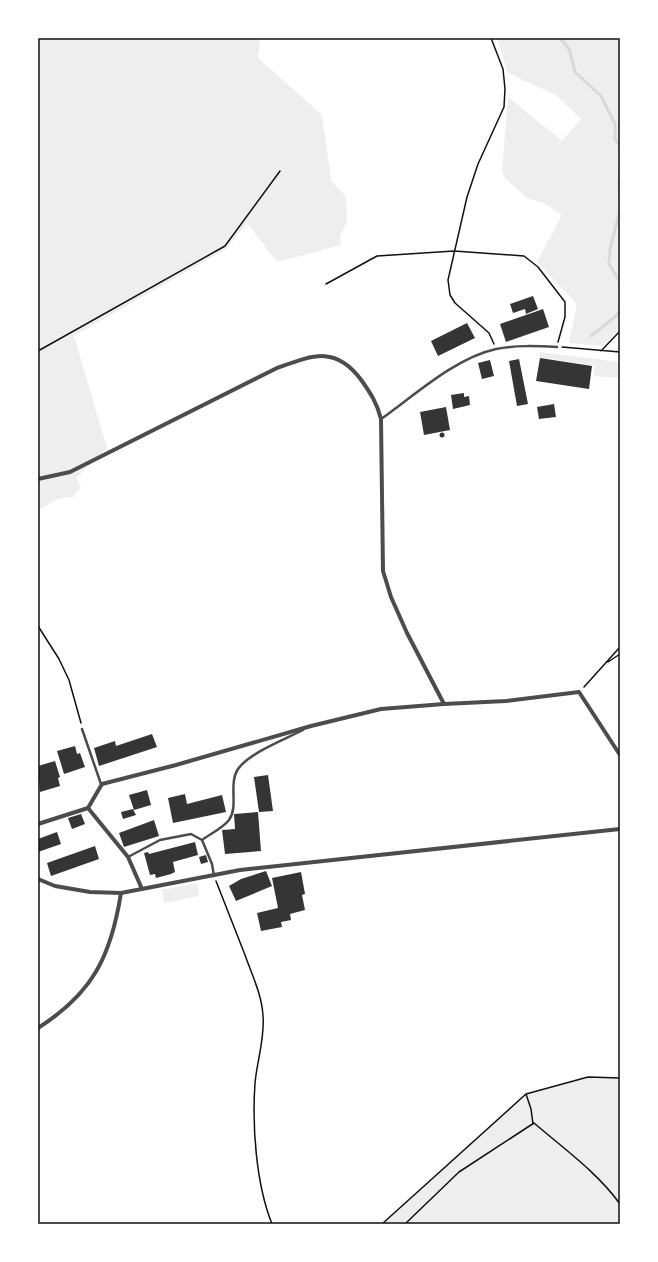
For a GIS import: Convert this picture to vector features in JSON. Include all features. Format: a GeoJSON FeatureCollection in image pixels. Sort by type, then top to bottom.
{"type":"FeatureCollection","features":[{"type":"Feature","properties":{"kind":"street"},"geometry":{"type":"LineString","coordinates":[[38,479],[70,472],[276,368],[307,357],[336,357],[352,367],[376,401],[382,419],[383,571],[391,597],[407,633],[444,704]]}},
{"type":"Feature","properties":{"kind":"street"},"geometry":{"type":"LineString","coordinates":[[38,824],[88,808],[102,784],[176,765],[311,726],[381,709],[506,701],[579,692],[620,755]]}},
{"type":"Feature","properties":{"kind":"street"},"geometry":{"type":"LineString","coordinates":[[88,808],[128,857],[142,889]]}},
{"type":"Feature","properties":{"kind":"street"},"geometry":{"type":"LineString","coordinates":[[38,879],[55,886],[90,892],[121,893],[269,866],[620,829]]}},
{"type":"Feature","properties":{"kind":"street"},"geometry":{"type":"LineString","coordinates":[[38,1028],[83,992],[99,970],[110,942],[121,893]]}},
{"type":"Feature","properties":{"kind":"lane"},"geometry":{"type":"LineString","coordinates":[[382,419],[452,369],[475,356],[496,349],[530,346],[557,347]]}},
{"type":"Feature","properties":{"kind":"lane"},"geometry":{"type":"LineString","coordinates":[[202,840],[230,819],[233,806],[234,776],[239,767],[257,754],[311,726]]}},
{"type":"Feature","properties":{"kind":"lane"},"geometry":{"type":"LineString","coordinates":[[82,729],[102,784]]}},
{"type":"Feature","properties":{"kind":"lane"},"geometry":{"type":"LineString","coordinates":[[128,857],[160,840],[192,834],[202,840],[212,864],[214,876]]}},
{"type":"Feature","properties":{"kind":"path"},"geometry":{"type":"LineString","coordinates":[[491,38],[503,69],[505,89],[504,107],[478,164],[467,197],[448,280],[450,295],[455,303],[489,333],[496,349]]}},
{"type":"Feature","properties":{"kind":"path"},"geometry":{"type":"LineString","coordinates":[[38,351],[225,246],[280,172]]}},
{"type":"Feature","properties":{"kind":"path"},"geometry":{"type":"LineString","coordinates":[[326,284],[377,256],[454,251],[524,256],[538,267],[564,302],[565,317],[557,347],[620,352]]}},
{"type":"Feature","properties":{"kind":"path"},"geometry":{"type":"LineString","coordinates":[[601,351],[620,331]]}},
{"type":"Feature","properties":{"kind":"path"},"geometry":{"type":"LineString","coordinates":[[38,626],[59,659],[68,680],[82,729]]}},
{"type":"Feature","properties":{"kind":"path"},"geometry":{"type":"LineString","coordinates":[[579,692],[620,647]]}},
{"type":"Feature","properties":{"kind":"path"},"geometry":{"type":"LineString","coordinates":[[605,665],[620,654]]}},
{"type":"Feature","properties":{"kind":"path"},"geometry":{"type":"LineString","coordinates":[[214,876],[255,981],[262,1006],[263,1030],[258,1060],[254,1106],[259,1171],[263,1195],[272,1224]]}},
{"type":"Feature","properties":{"kind":"path"},"geometry":{"type":"LineString","coordinates":[[382,1224],[526,1094],[588,1078],[620,1078]]}},
{"type":"Feature","properties":{"kind":"path"},"geometry":{"type":"LineString","coordinates":[[526,1094],[531,1109],[533,1124],[588,1169],[613,1194],[620,1204]]}},
{"type":"Feature","properties":{"kind":"path"},"geometry":{"type":"LineString","coordinates":[[405,1224],[459,1172],[533,1124]]}},
{"type":"Feature","properties":{"kind":"shaded area"},"geometry":{"type":"Polygon","coordinates":[[[45,38],[260,38],[258,58],[322,115],[331,180],[346,197],[347,222],[340,235],[341,245],[277,262],[247,223],[226,249],[74,336],[107,448],[76,478],[81,487],[73,497],[58,499],[38,510],[38,42],[45,38]]]}},
{"type":"Feature","properties":{"kind":"shaded area"},"geometry":{"type":"Polygon","coordinates":[[[497,38],[620,38],[620,328],[603,346],[569,343],[577,304],[537,262],[562,215],[544,203],[527,198],[506,179],[502,172],[508,97],[562,141],[581,119],[556,95],[508,73],[497,38]]]}},
{"type":"Feature","properties":{"kind":"shaded area"},"geometry":{"type":"Polygon","coordinates":[[[540,352],[620,362],[620,378],[593,376],[595,366],[539,357],[540,352]]]}},
{"type":"Feature","properties":{"kind":"shaded area"},"geometry":{"type":"Polygon","coordinates":[[[197,883],[199,896],[164,903],[162,890],[197,883]]]}},
{"type":"Feature","properties":{"kind":"shaded area"},"geometry":{"type":"Polygon","coordinates":[[[588,1077],[620,1078],[620,1224],[382,1224],[526,1094],[588,1077]]]}},
{"type":"Feature","properties":{"kind":"building"},"geometry":{"type":"Polygon","coordinates":[[[533,296],[538,309],[526,314],[525,309],[513,313],[510,304],[533,296]]]}},
{"type":"Feature","properties":{"kind":"building"},"geometry":{"type":"Polygon","coordinates":[[[543,309],[549,327],[506,342],[500,324],[543,309]]]}},
{"type":"Feature","properties":{"kind":"building"},"geometry":{"type":"Polygon","coordinates":[[[467,323],[475,338],[438,356],[431,341],[467,323]]]}},
{"type":"Feature","properties":{"kind":"building"},"geometry":{"type":"Polygon","coordinates":[[[540,358],[592,366],[589,389],[536,381],[540,358]]]}},
{"type":"Feature","properties":{"kind":"building"},"geometry":{"type":"Polygon","coordinates":[[[519,359],[528,404],[517,406],[509,361],[519,359]]]}},
{"type":"Feature","properties":{"kind":"building"},"geometry":{"type":"Polygon","coordinates":[[[490,360],[494,376],[482,379],[478,363],[490,360]]]}},
{"type":"Feature","properties":{"kind":"building"},"geometry":{"type":"Polygon","coordinates":[[[464,393],[464,397],[469,396],[470,405],[453,409],[451,395],[464,393]]]}},
{"type":"Feature","properties":{"kind":"building"},"geometry":{"type":"Polygon","coordinates":[[[554,404],[556,417],[539,419],[537,407],[554,404]]]}},
{"type":"Feature","properties":{"kind":"building"},"geometry":{"type":"Polygon","coordinates":[[[446,407],[450,430],[424,435],[420,412],[446,407]]]}},
{"type":"Feature","properties":{"kind":"building"},"geometry":{"type":"Polygon","coordinates":[[[440,433],[444,433],[444,437],[440,437],[440,433]]]}},
{"type":"Feature","properties":{"kind":"building"},"geometry":{"type":"Polygon","coordinates":[[[152,734],[157,747],[99,766],[94,748],[115,741],[116,746],[152,734]]]}},
{"type":"Feature","properties":{"kind":"building"},"geometry":{"type":"Polygon","coordinates":[[[75,746],[77,754],[80,753],[85,767],[64,774],[57,751],[75,746]]]}},
{"type":"Feature","properties":{"kind":"building"},"geometry":{"type":"Polygon","coordinates":[[[55,761],[60,777],[58,778],[60,786],[40,792],[38,766],[55,761]]]}},
{"type":"Feature","properties":{"kind":"building"},"geometry":{"type":"Polygon","coordinates":[[[268,775],[273,811],[259,812],[254,777],[268,775]]]}},
{"type":"Feature","properties":{"kind":"building"},"geometry":{"type":"Polygon","coordinates":[[[147,790],[151,805],[134,810],[129,795],[147,790]]]}},
{"type":"Feature","properties":{"kind":"building"},"geometry":{"type":"Polygon","coordinates":[[[185,794],[187,804],[222,795],[226,812],[173,823],[168,798],[185,794]]]}},
{"type":"Feature","properties":{"kind":"building"},"geometry":{"type":"Polygon","coordinates":[[[133,809],[136,815],[123,819],[121,812],[133,809]]]}},
{"type":"Feature","properties":{"kind":"building"},"geometry":{"type":"Polygon","coordinates":[[[258,812],[261,851],[225,854],[222,830],[235,829],[234,814],[258,812]]]}},
{"type":"Feature","properties":{"kind":"building"},"geometry":{"type":"Polygon","coordinates":[[[81,814],[85,824],[72,829],[68,818],[81,814]]]}},
{"type":"Feature","properties":{"kind":"building"},"geometry":{"type":"Polygon","coordinates":[[[154,820],[159,836],[124,847],[119,833],[154,820]]]}},
{"type":"Feature","properties":{"kind":"building"},"geometry":{"type":"Polygon","coordinates":[[[57,832],[61,844],[38,852],[38,839],[57,832]]]}},
{"type":"Feature","properties":{"kind":"building"},"geometry":{"type":"Polygon","coordinates":[[[195,842],[198,855],[173,862],[175,872],[156,878],[155,874],[150,875],[144,853],[148,852],[149,854],[195,842]]]}},
{"type":"Feature","properties":{"kind":"building"},"geometry":{"type":"Polygon","coordinates":[[[95,846],[99,859],[51,876],[47,863],[95,846]]]}},
{"type":"Feature","properties":{"kind":"building"},"geometry":{"type":"Polygon","coordinates":[[[206,855],[208,862],[201,864],[199,857],[206,855]]]}},
{"type":"Feature","properties":{"kind":"building"},"geometry":{"type":"Polygon","coordinates":[[[266,871],[272,886],[236,901],[229,886],[241,879],[266,871]]]}},
{"type":"Feature","properties":{"kind":"building"},"geometry":{"type":"Polygon","coordinates":[[[301,872],[305,894],[302,895],[305,910],[290,914],[291,920],[281,922],[282,927],[261,931],[257,913],[278,908],[272,878],[301,872]]]}},
{"type":"Feature","properties":{"kind":"waterway"},"geometry":{"type":"LineString","coordinates":[[560,38],[569,49],[575,72],[601,96],[615,124],[615,139],[620,146]]}},
{"type":"Feature","properties":{"kind":"waterway"},"geometry":{"type":"LineString","coordinates":[[620,169],[620,197]]}},
{"type":"Feature","properties":{"kind":"waterway"},"geometry":{"type":"LineString","coordinates":[[620,210],[610,249],[609,264],[620,282]]}},
{"type":"Feature","properties":{"kind":"waterway"},"geometry":{"type":"LineString","coordinates":[[591,336],[617,315],[620,310]]}}]}
